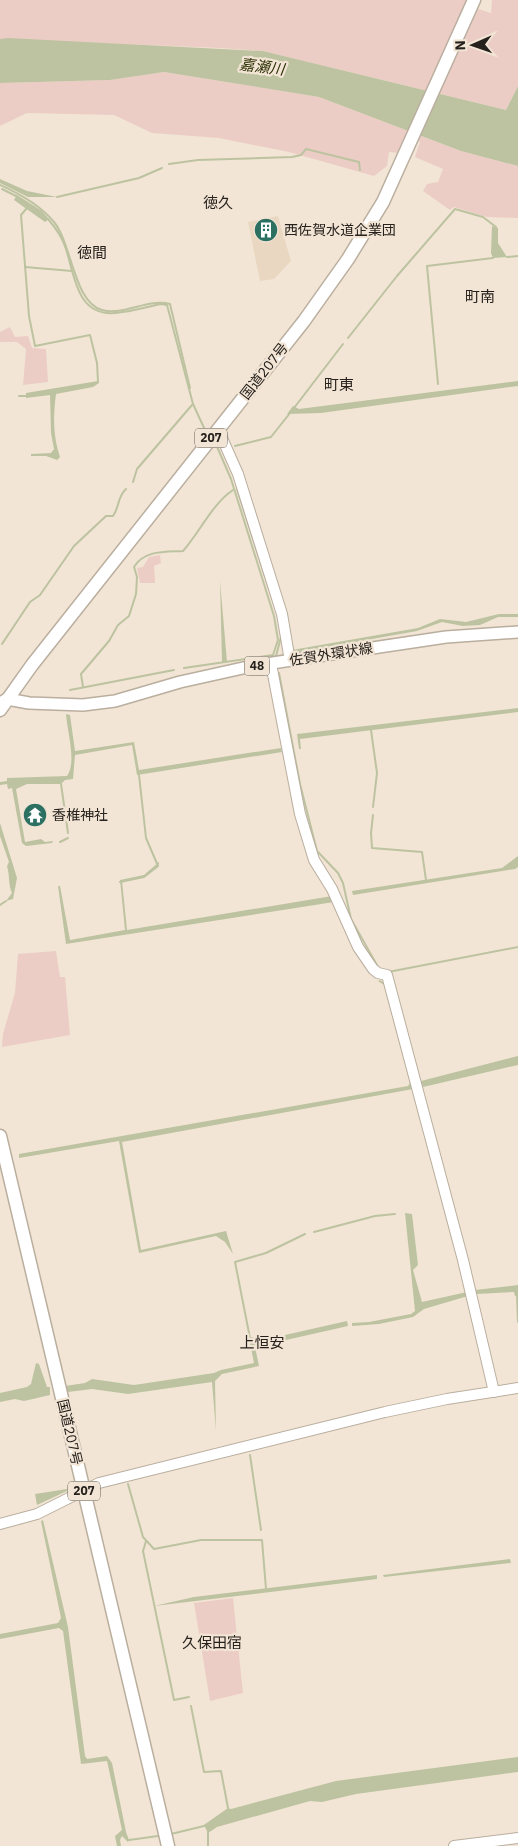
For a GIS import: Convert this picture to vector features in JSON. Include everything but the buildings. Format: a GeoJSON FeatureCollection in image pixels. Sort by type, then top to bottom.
{"type":"FeatureCollection","features":[{"type":"Feature","properties":{"kind":"highway","name":"国道207号"},"geometry":{"type":"LineString","coordinates":[[2,704],[304,321],[348,259],[383,202],[474,0]]}},
{"type":"Feature","properties":{"kind":"highway","name":"国道207号"},"geometry":{"type":"LineString","coordinates":[[0,1136],[168,1846]]}},
{"type":"Feature","properties":{"kind":"main road","name":"佐賀外環状線"},"geometry":{"type":"LineString","coordinates":[[2,704],[83,705],[115,701],[180,682],[290,660],[473,633],[518,632]]}},
{"type":"Feature","properties":{"kind":"street"},"geometry":{"type":"LineString","coordinates":[[218,429],[238,474],[282,614],[290,660]]}},
{"type":"Feature","properties":{"kind":"street"},"geometry":{"type":"LineString","coordinates":[[271,664],[300,814],[314,860],[332,889],[358,947],[373,969],[378,973],[387,975],[463,1260],[494,1392]]}},
{"type":"Feature","properties":{"kind":"street"},"geometry":{"type":"LineString","coordinates":[[0,1524],[37,1514],[99,1483],[385,1412],[518,1388]]}},
{"type":"Feature","properties":{"kind":"street"},"geometry":{"type":"LineString","coordinates":[[454,1846],[518,1838]]}},
{"type":"Feature","properties":{"kind":"shaded area"},"geometry":{"type":"Polygon","coordinates":[[[0,0],[468,0],[466,5],[491,13],[492,0],[518,0],[518,86],[506,110],[263,51],[0,39],[0,0]]]}},
{"type":"Feature","properties":{"kind":"shaded area"},"geometry":{"type":"Polygon","coordinates":[[[164,72],[319,97],[461,151],[518,166],[518,218],[487,217],[454,207],[450,210],[423,191],[427,184],[438,182],[443,169],[415,157],[420,142],[407,136],[399,153],[389,152],[387,166],[374,176],[289,152],[219,138],[152,133],[114,115],[27,113],[0,126],[0,83],[110,80],[164,72]]]}},
{"type":"Feature","properties":{"kind":"shaded area","name":"西佐賀水道企業団"},"geometry":{"type":"Polygon","coordinates":[[[278,216],[291,261],[274,279],[260,281],[248,222],[278,216]]]}},
{"type":"Feature","properties":{"kind":"shaded area"},"geometry":{"type":"Polygon","coordinates":[[[10,327],[15,337],[28,336],[32,348],[46,349],[48,382],[23,385],[26,349],[17,342],[0,342],[0,332],[10,327]]]}},
{"type":"Feature","properties":{"kind":"shaded area"},"geometry":{"type":"Polygon","coordinates":[[[160,555],[161,563],[154,566],[155,583],[140,583],[137,568],[143,567],[149,557],[160,555]]]}},
{"type":"Feature","properties":{"kind":"shaded area"},"geometry":{"type":"Polygon","coordinates":[[[56,951],[60,977],[65,977],[70,1035],[2,1047],[3,1034],[15,993],[18,954],[56,951]]]}},
{"type":"Feature","properties":{"kind":"shaded area"},"geometry":{"type":"Polygon","coordinates":[[[233,1598],[243,1693],[210,1701],[194,1603],[233,1598]]]}},
{"type":"Feature","properties":{"kind":"water","name":"嘉瀬川"},"geometry":{"type":"Polygon","coordinates":[[[0,39],[263,51],[506,110],[518,86],[518,166],[461,151],[319,97],[164,72],[110,80],[0,83],[0,39]]]}},
{"type":"Feature","properties":{"kind":"water"},"geometry":{"type":"Polygon","coordinates":[[[0,179],[27,191],[57,197],[28,197],[0,183],[0,179]]]}},
{"type":"Feature","properties":{"kind":"water"},"geometry":{"type":"Polygon","coordinates":[[[17,195],[42,211],[49,219],[45,222],[14,200],[17,195]]]}},
{"type":"Feature","properties":{"kind":"water"},"geometry":{"type":"Polygon","coordinates":[[[492,226],[498,228],[498,243],[507,257],[493,258],[491,253],[492,226]]]}},
{"type":"Feature","properties":{"kind":"water"},"geometry":{"type":"Polygon","coordinates":[[[98,381],[99,383],[93,387],[56,394],[54,426],[60,457],[57,460],[46,456],[31,456],[31,454],[51,453],[54,449],[51,433],[50,395],[26,398],[26,393],[98,381]]]}},
{"type":"Feature","properties":{"kind":"water"},"geometry":{"type":"Polygon","coordinates":[[[518,381],[518,386],[321,413],[287,414],[293,406],[299,409],[518,381]]]}},
{"type":"Feature","properties":{"kind":"water"},"geometry":{"type":"Polygon","coordinates":[[[220,581],[227,662],[222,662],[220,581]]]}},
{"type":"Feature","properties":{"kind":"water"},"geometry":{"type":"Polygon","coordinates":[[[499,614],[518,614],[518,617],[498,617],[480,625],[463,626],[442,622],[417,631],[293,653],[292,650],[418,628],[440,619],[466,622],[499,614]]]}},
{"type":"Feature","properties":{"kind":"water"},"geometry":{"type":"Polygon","coordinates":[[[518,708],[518,712],[300,739],[301,749],[299,749],[297,734],[518,708]]]}},
{"type":"Feature","properties":{"kind":"water"},"geometry":{"type":"Polygon","coordinates":[[[66,714],[70,715],[75,751],[134,742],[139,770],[281,748],[282,752],[137,775],[132,745],[75,755],[73,779],[65,780],[61,784],[27,784],[16,789],[25,842],[41,839],[45,842],[53,841],[52,843],[26,846],[22,843],[12,788],[8,789],[7,784],[0,785],[0,782],[7,781],[7,778],[67,776],[71,763],[71,746],[66,714]]]}},
{"type":"Feature","properties":{"kind":"water"},"geometry":{"type":"Polygon","coordinates":[[[0,823],[17,878],[13,899],[6,901],[12,893],[7,866],[9,862],[0,836],[0,823]]]}},
{"type":"Feature","properties":{"kind":"water"},"geometry":{"type":"Polygon","coordinates":[[[518,856],[518,867],[515,869],[353,895],[352,891],[502,868],[518,856]]]}},
{"type":"Feature","properties":{"kind":"water"},"geometry":{"type":"Polygon","coordinates":[[[159,862],[144,877],[122,881],[127,930],[332,896],[334,902],[66,944],[58,886],[60,886],[70,940],[125,930],[120,880],[144,875],[159,862]]]}},
{"type":"Feature","properties":{"kind":"water"},"geometry":{"type":"Polygon","coordinates":[[[380,980],[384,983],[413,1089],[122,1142],[141,1250],[226,1231],[233,1254],[225,1242],[216,1236],[139,1253],[119,1141],[19,1158],[19,1154],[408,1086],[410,1083],[384,985],[378,981],[380,980]]]}},
{"type":"Feature","properties":{"kind":"water"},"geometry":{"type":"Polygon","coordinates":[[[518,1056],[518,1065],[423,1087],[421,1081],[518,1056]]]}},
{"type":"Feature","properties":{"kind":"water"},"geometry":{"type":"Polygon","coordinates":[[[405,1213],[412,1214],[418,1265],[413,1270],[422,1302],[467,1292],[468,1296],[424,1309],[413,1317],[379,1324],[352,1326],[352,1323],[369,1322],[411,1314],[415,1311],[405,1213]]]}},
{"type":"Feature","properties":{"kind":"water"},"geometry":{"type":"Polygon","coordinates":[[[518,1285],[518,1296],[515,1296],[514,1292],[476,1294],[475,1290],[518,1285]]]}},
{"type":"Feature","properties":{"kind":"water"},"geometry":{"type":"Polygon","coordinates":[[[347,1321],[348,1326],[255,1347],[259,1366],[222,1374],[215,1381],[216,1431],[212,1382],[128,1394],[92,1389],[68,1392],[65,1386],[85,1383],[92,1379],[134,1385],[214,1373],[254,1363],[249,1338],[253,1337],[254,1342],[347,1321]]]}},
{"type":"Feature","properties":{"kind":"water"},"geometry":{"type":"Polygon","coordinates":[[[36,1363],[39,1364],[47,1387],[50,1387],[50,1395],[24,1401],[15,1399],[0,1402],[0,1393],[27,1387],[31,1384],[36,1363]]]}},
{"type":"Feature","properties":{"kind":"water"},"geometry":{"type":"Polygon","coordinates":[[[67,1489],[67,1491],[37,1505],[35,1494],[67,1489]]]}},
{"type":"Feature","properties":{"kind":"water"},"geometry":{"type":"Polygon","coordinates":[[[43,1520],[68,1627],[85,1756],[87,1759],[107,1756],[112,1763],[129,1840],[128,1842],[122,1836],[120,1840],[121,1846],[117,1846],[115,1836],[122,1830],[107,1761],[81,1764],[63,1631],[59,1628],[0,1639],[0,1634],[58,1623],[61,1618],[41,1521],[43,1520]]]}},
{"type":"Feature","properties":{"kind":"water"},"geometry":{"type":"Polygon","coordinates":[[[510,1559],[511,1563],[384,1577],[383,1575],[510,1559]]]}},
{"type":"Feature","properties":{"kind":"water"},"geometry":{"type":"Polygon","coordinates":[[[377,1575],[377,1579],[154,1606],[194,1597],[377,1575]]]}},
{"type":"Feature","properties":{"kind":"water"},"geometry":{"type":"Polygon","coordinates":[[[518,1757],[518,1772],[356,1794],[322,1802],[310,1801],[217,1827],[208,1833],[205,1827],[201,1827],[228,1808],[231,1809],[336,1781],[518,1757]]]}},
{"type":"Feature","properties":{"kind":"waterway"},"geometry":{"type":"LineString","coordinates":[[169,164],[198,160],[292,157],[301,155],[306,149],[359,162],[360,170]]}},
{"type":"Feature","properties":{"kind":"waterway"},"geometry":{"type":"LineString","coordinates":[[57,197],[139,178],[162,168]]}},
{"type":"Feature","properties":{"kind":"waterway"},"geometry":{"type":"LineString","coordinates":[[0,185],[29,200],[54,222],[65,244],[79,285],[93,305],[102,310],[119,311],[153,303],[170,304],[190,388]]}},
{"type":"Feature","properties":{"kind":"waterway"},"geometry":{"type":"LineString","coordinates":[[2,189],[18,197]]}},
{"type":"Feature","properties":{"kind":"waterway"},"geometry":{"type":"LineString","coordinates":[[27,208],[21,215],[29,316],[35,346],[90,335],[97,363],[98,382]]}},
{"type":"Feature","properties":{"kind":"waterway"},"geometry":{"type":"LineString","coordinates":[[348,338],[397,276],[455,209],[483,217],[496,227]]}},
{"type":"Feature","properties":{"kind":"waterway"},"geometry":{"type":"LineString","coordinates":[[48,219],[59,233],[65,245],[80,293],[93,308],[102,312],[115,313],[161,304],[167,305],[193,404],[205,430]]}},
{"type":"Feature","properties":{"kind":"waterway"},"geometry":{"type":"LineString","coordinates":[[507,257],[518,256]]}},
{"type":"Feature","properties":{"kind":"waterway"},"geometry":{"type":"LineString","coordinates":[[438,384],[427,266],[493,258]]}},
{"type":"Feature","properties":{"kind":"waterway"},"geometry":{"type":"LineString","coordinates":[[25,267],[72,271]]}},
{"type":"Feature","properties":{"kind":"waterway"},"geometry":{"type":"LineString","coordinates":[[294,408],[343,344]]}},
{"type":"Feature","properties":{"kind":"waterway"},"geometry":{"type":"LineString","coordinates":[[19,396],[26,396]]}},
{"type":"Feature","properties":{"kind":"waterway"},"geometry":{"type":"LineString","coordinates":[[133,482],[137,469],[192,405]]}},
{"type":"Feature","properties":{"kind":"waterway"},"geometry":{"type":"LineString","coordinates":[[235,446],[271,437],[290,413]]}},
{"type":"Feature","properties":{"kind":"waterway"},"geometry":{"type":"LineString","coordinates":[[184,668],[273,655],[278,640],[274,616],[231,479],[215,442]]}},
{"type":"Feature","properties":{"kind":"waterway"},"geometry":{"type":"LineString","coordinates":[[2,644],[30,602],[40,595],[74,546],[106,516],[113,516],[121,495],[126,489]]}},
{"type":"Feature","properties":{"kind":"waterway"},"geometry":{"type":"LineString","coordinates":[[237,489],[269,589]]}},
{"type":"Feature","properties":{"kind":"waterway"},"geometry":{"type":"LineString","coordinates":[[83,687],[81,674],[109,641],[118,625],[129,616],[136,594],[137,577],[134,567],[138,561],[143,557],[156,553],[183,551],[212,510],[233,490]]}},
{"type":"Feature","properties":{"kind":"waterway"},"geometry":{"type":"LineString","coordinates":[[276,656],[281,637]]}},
{"type":"Feature","properties":{"kind":"waterway"},"geometry":{"type":"LineString","coordinates":[[70,690],[174,670]]}},
{"type":"Feature","properties":{"kind":"waterway"},"geometry":{"type":"LineString","coordinates":[[279,673],[300,784],[317,851],[338,873],[343,883],[351,919],[378,967]]}},
{"type":"Feature","properties":{"kind":"waterway"},"geometry":{"type":"LineString","coordinates":[[371,730],[377,773],[373,807]]}},
{"type":"Feature","properties":{"kind":"waterway"},"geometry":{"type":"LineString","coordinates":[[120,882],[144,877],[158,866],[146,838],[139,775]]}},
{"type":"Feature","properties":{"kind":"waterway"},"geometry":{"type":"LineString","coordinates":[[61,784],[68,833]]}},
{"type":"Feature","properties":{"kind":"waterway"},"geometry":{"type":"LineString","coordinates":[[373,815],[372,848],[422,852],[426,880]]}},
{"type":"Feature","properties":{"kind":"waterway"},"geometry":{"type":"LineString","coordinates":[[60,842],[68,838]]}},
{"type":"Feature","properties":{"kind":"waterway"},"geometry":{"type":"LineString","coordinates":[[0,905],[6,901]]}},
{"type":"Feature","properties":{"kind":"waterway"},"geometry":{"type":"LineString","coordinates":[[388,972],[518,947]]}},
{"type":"Feature","properties":{"kind":"waterway"},"geometry":{"type":"LineString","coordinates":[[314,1232],[375,1216],[395,1214]]}},
{"type":"Feature","properties":{"kind":"waterway"},"geometry":{"type":"LineString","coordinates":[[250,1338],[235,1262],[266,1253],[305,1234]]}},
{"type":"Feature","properties":{"kind":"waterway"},"geometry":{"type":"LineString","coordinates":[[517,1296],[518,1322]]}},
{"type":"Feature","properties":{"kind":"waterway"},"geometry":{"type":"LineString","coordinates":[[250,1455],[261,1530]]}},
{"type":"Feature","properties":{"kind":"waterway"},"geometry":{"type":"LineString","coordinates":[[128,1484],[143,1537],[154,1549],[201,1540],[262,1540],[266,1589]]}},
{"type":"Feature","properties":{"kind":"waterway"},"geometry":{"type":"LineString","coordinates":[[146,1541],[143,1551],[174,1700],[189,1697]]}},
{"type":"Feature","properties":{"kind":"waterway"},"geometry":{"type":"LineString","coordinates":[[191,1706],[204,1772],[221,1771],[228,1808]]}},
{"type":"Feature","properties":{"kind":"waterway"},"geometry":{"type":"LineString","coordinates":[[171,1834],[204,1826]]}},
{"type":"Feature","properties":{"kind":"waterway"},"geometry":{"type":"LineString","coordinates":[[208,1831],[208,1846]]}},
{"type":"Feature","properties":{"kind":"waterway"},"geometry":{"type":"LineString","coordinates":[[129,1840],[158,1836]]}},
{"type":"Feature","properties":{"kind":"place","name":"西佐賀水道企業団"},"geometry":{"type":"Point","coordinates":[266,230]}},
{"type":"Feature","properties":{"kind":"place","name":"香椎神社"},"geometry":{"type":"Point","coordinates":[35,815]}},
{"type":"Feature","properties":{"kind":"district","name":"徳久"},"geometry":{"type":"Point","coordinates":[218,203]}},
{"type":"Feature","properties":{"kind":"district","name":"徳間"},"geometry":{"type":"Point","coordinates":[92,253]}},
{"type":"Feature","properties":{"kind":"district","name":"町南"},"geometry":{"type":"Point","coordinates":[480,297]}},
{"type":"Feature","properties":{"kind":"district","name":"町東"},"geometry":{"type":"Point","coordinates":[339,385]}},
{"type":"Feature","properties":{"kind":"district","name":"上恒安"},"geometry":{"type":"Point","coordinates":[262,1343]}},
{"type":"Feature","properties":{"kind":"district","name":"久保田宿"},"geometry":{"type":"Point","coordinates":[212,1643]}}]}
